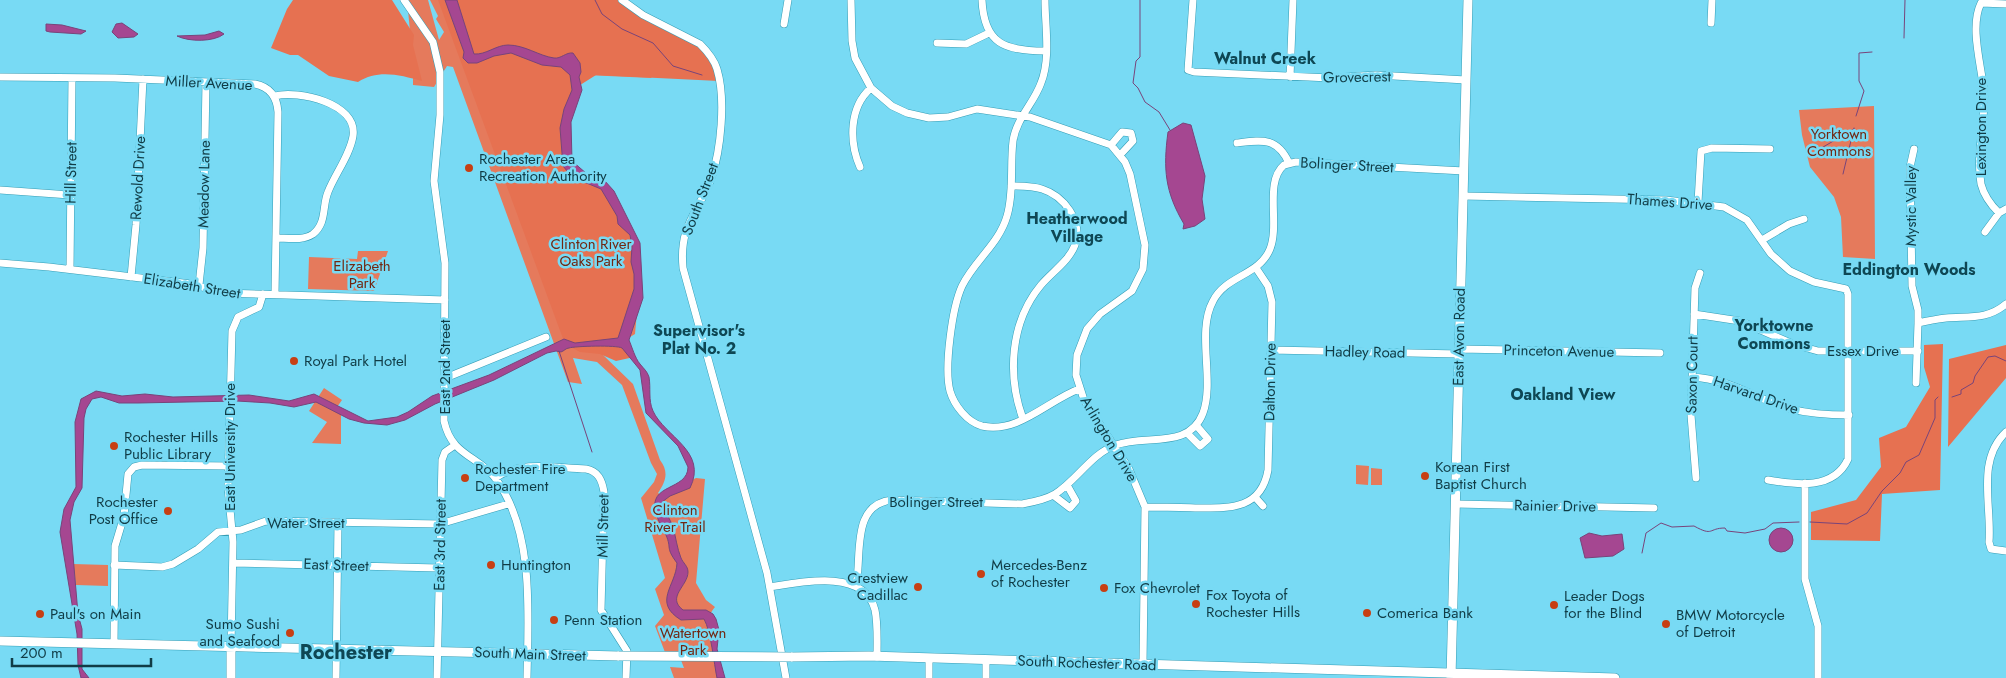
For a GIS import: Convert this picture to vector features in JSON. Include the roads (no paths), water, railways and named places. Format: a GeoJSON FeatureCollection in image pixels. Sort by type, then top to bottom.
{"type":"FeatureCollection","features":[{"type":"Feature","properties":{"kind":"main road","name":"East Avon Road"},"geometry":{"type":"LineString","coordinates":[[1451,676],[1468,0]]}},
{"type":"Feature","properties":{"kind":"main road","name":"South Main Street"},"geometry":{"type":"LineString","coordinates":[[0,641],[619,656],[829,657]]}},
{"type":"Feature","properties":{"kind":"main road"},"geometry":{"type":"LineString","coordinates":[[230,678],[231,646]]}},
{"type":"Feature","properties":{"kind":"main road","name":"South Rochester Road"},"geometry":{"type":"LineString","coordinates":[[829,657],[1143,664],[1451,676],[1615,678]]}},
{"type":"Feature","properties":{"kind":"street","name":"East 2nd Street"},"geometry":{"type":"LineString","coordinates":[[404,0],[433,42],[438,59],[441,85],[434,181],[444,247],[444,420],[455,445],[495,478],[508,504],[520,539],[526,570],[527,678]]}},
{"type":"Feature","properties":{"kind":"street","name":"South Street"},"geometry":{"type":"LineString","coordinates":[[622,0],[643,15],[700,44],[708,52],[717,68],[720,109],[718,148],[711,178],[686,226],[683,240],[683,266],[686,286],[770,587],[786,678]]}},
{"type":"Feature","properties":{"kind":"street"},"geometry":{"type":"LineString","coordinates":[[784,24],[788,0]]}},
{"type":"Feature","properties":{"kind":"street","name":"Arlington Drive"},"geometry":{"type":"LineString","coordinates":[[851,0],[853,51],[859,68],[871,88],[892,106],[921,117],[948,117],[978,109],[1023,116],[1111,146],[1120,154],[1130,174],[1145,245],[1145,262],[1140,277],[1132,291],[1100,314],[1083,336],[1076,363],[1079,389],[1135,480],[1145,507],[1143,664]]}},
{"type":"Feature","properties":{"kind":"street"},"geometry":{"type":"LineString","coordinates":[[982,0],[983,18],[989,33],[1011,48],[1045,51]]}},
{"type":"Feature","properties":{"kind":"street"},"geometry":{"type":"LineString","coordinates":[[1045,0],[1046,64],[1041,84],[1016,129],[1013,142],[1012,186],[1004,225],[968,276],[958,297],[952,325],[948,382],[952,398],[957,406],[972,422],[990,427],[1012,425],[1063,395],[1079,389]]}},
{"type":"Feature","properties":{"kind":"street","name":"Grovecrest"},"geometry":{"type":"LineString","coordinates":[[1193,0],[1188,70],[1194,72],[1330,78],[1376,75],[1466,80]]}},
{"type":"Feature","properties":{"kind":"street"},"geometry":{"type":"LineString","coordinates":[[1290,77],[1293,0]]}},
{"type":"Feature","properties":{"kind":"street"},"geometry":{"type":"LineString","coordinates":[[1711,23],[1712,0]]}},
{"type":"Feature","properties":{"kind":"street","name":"Lexington Drive"},"geometry":{"type":"LineString","coordinates":[[1999,213],[1986,197],[1980,174],[1980,135],[1984,94],[1979,61],[1977,10],[1980,3],[2006,4]]}},
{"type":"Feature","properties":{"kind":"street"},"geometry":{"type":"LineString","coordinates":[[937,43],[966,44],[989,33]]}},
{"type":"Feature","properties":{"kind":"street","name":"Miller Avenue"},"geometry":{"type":"LineString","coordinates":[[0,77],[143,79],[260,85],[275,96]]}},
{"type":"Feature","properties":{"kind":"street","name":"Hill Street"},"geometry":{"type":"LineString","coordinates":[[70,269],[72,78]]}},
{"type":"Feature","properties":{"kind":"street","name":"Rewold Drive"},"geometry":{"type":"LineString","coordinates":[[131,277],[136,225],[143,79]]}},
{"type":"Feature","properties":{"kind":"street","name":"Meadow Lane"},"geometry":{"type":"LineString","coordinates":[[199,285],[203,248],[206,83]]}},
{"type":"Feature","properties":{"kind":"street"},"geometry":{"type":"LineString","coordinates":[[860,167],[854,151],[854,116],[860,100],[871,88]]}},
{"type":"Feature","properties":{"kind":"street"},"geometry":{"type":"LineString","coordinates":[[275,294],[278,112],[275,96],[309,96],[345,114],[350,121],[353,134],[327,194],[320,226],[314,233],[305,237],[276,238]]}},
{"type":"Feature","properties":{"kind":"street"},"geometry":{"type":"LineString","coordinates":[[1111,146],[1122,132],[1131,133],[1133,141],[1120,154]]}},
{"type":"Feature","properties":{"kind":"street"},"geometry":{"type":"LineString","coordinates":[[1237,143],[1271,142],[1282,150],[1289,163]]}},
{"type":"Feature","properties":{"kind":"street"},"geometry":{"type":"LineString","coordinates":[[1698,202],[1701,151],[1712,148],[1770,149]]}},
{"type":"Feature","properties":{"kind":"street","name":"Mystic Valley"},"geometry":{"type":"LineString","coordinates":[[1914,149],[1910,167],[1912,278],[1918,323],[1916,383]]}},
{"type":"Feature","properties":{"kind":"street","name":"Bolinger Street"},"geometry":{"type":"LineString","coordinates":[[854,586],[860,554],[862,526],[868,512],[881,502],[892,500],[1022,504],[1053,495],[1067,485],[1100,454],[1114,445],[1140,439],[1171,439],[1186,433],[1196,425],[1205,404],[1210,306],[1224,287],[1256,268],[1266,256],[1272,242],[1276,176],[1279,170],[1289,163],[1464,170]]}},
{"type":"Feature","properties":{"kind":"street"},"geometry":{"type":"LineString","coordinates":[[1012,186],[1040,188],[1056,196],[1071,212],[1076,229],[1076,243],[1072,252],[1035,294],[1026,309],[1016,336],[1013,371],[1017,400],[1023,419]]}},
{"type":"Feature","properties":{"kind":"street"},"geometry":{"type":"LineString","coordinates":[[0,190],[70,195]]}},
{"type":"Feature","properties":{"kind":"street","name":"Thames Drive"},"geometry":{"type":"LineString","coordinates":[[1463,196],[1698,202],[1734,211],[1747,220],[1771,254],[1800,278],[1846,288],[1848,294],[1848,353]]}},
{"type":"Feature","properties":{"kind":"street"},"geometry":{"type":"LineString","coordinates":[[1985,232],[1999,213],[2006,209]]}},
{"type":"Feature","properties":{"kind":"street"},"geometry":{"type":"LineString","coordinates":[[1762,240],[1789,224],[1804,219]]}},
{"type":"Feature","properties":{"kind":"street","name":"Elizabeth Street"},"geometry":{"type":"LineString","coordinates":[[0,263],[70,269],[199,285],[224,293],[445,300]]}},
{"type":"Feature","properties":{"kind":"street","name":"Dalton Drive"},"geometry":{"type":"LineString","coordinates":[[1255,497],[1263,485],[1268,470],[1271,350],[1270,292],[1256,268]]}},
{"type":"Feature","properties":{"kind":"street","name":"Saxon Court"},"geometry":{"type":"LineString","coordinates":[[1696,478],[1691,415],[1695,288],[1700,273]]}},
{"type":"Feature","properties":{"kind":"street","name":"East University Drive"},"geometry":{"type":"LineString","coordinates":[[231,646],[233,563],[232,530],[228,498],[228,466],[233,324],[241,314],[259,307],[263,294]]}},
{"type":"Feature","properties":{"kind":"street"},"geometry":{"type":"LineString","coordinates":[[1918,323],[1944,318],[1989,315],[2006,304]]}},
{"type":"Feature","properties":{"kind":"street","name":"Essex Drive"},"geometry":{"type":"LineString","coordinates":[[1694,314],[1740,321],[1808,348],[1848,353],[1918,351]]}},
{"type":"Feature","properties":{"kind":"street"},"geometry":{"type":"LineString","coordinates":[[444,379],[546,337]]}},
{"type":"Feature","properties":{"kind":"street","name":"Hadley Road"},"geometry":{"type":"LineString","coordinates":[[1271,350],[1459,351]]}},
{"type":"Feature","properties":{"kind":"street","name":"Princeton Avenue"},"geometry":{"type":"LineString","coordinates":[[1459,351],[1660,353]]}},
{"type":"Feature","properties":{"kind":"street"},"geometry":{"type":"LineString","coordinates":[[1768,480],[1805,483],[1826,482],[1841,472],[1846,464],[1850,450],[1848,353]]}},
{"type":"Feature","properties":{"kind":"street","name":"Harvard Drive"},"geometry":{"type":"LineString","coordinates":[[1692,377],[1725,382],[1791,409],[1823,415],[1849,415]]}},
{"type":"Feature","properties":{"kind":"street"},"geometry":{"type":"LineString","coordinates":[[1186,433],[1196,444],[1200,446],[1205,444],[1208,439],[1206,434],[1196,425]]}},
{"type":"Feature","properties":{"kind":"street"},"geometry":{"type":"LineString","coordinates":[[2006,432],[1997,442],[1989,459],[1991,549],[2006,551]]}},
{"type":"Feature","properties":{"kind":"street","name":"East 3rd Street"},"geometry":{"type":"LineString","coordinates":[[437,678],[438,568],[442,460],[445,452],[455,445]]}},
{"type":"Feature","properties":{"kind":"street"},"geometry":{"type":"LineString","coordinates":[[114,643],[114,566],[116,541],[124,516],[126,480],[130,470],[142,465],[228,466]]}},
{"type":"Feature","properties":{"kind":"street","name":"Mill Street"},"geometry":{"type":"LineString","coordinates":[[495,478],[512,469],[526,466],[586,469],[600,477],[604,492],[601,608],[626,651],[626,678]]}},
{"type":"Feature","properties":{"kind":"street"},"geometry":{"type":"LineString","coordinates":[[1805,483],[1805,573],[1806,587],[1818,626],[1818,678]]}},
{"type":"Feature","properties":{"kind":"street"},"geometry":{"type":"LineString","coordinates":[[1053,495],[1070,508],[1076,501],[1074,494],[1067,485]]}},
{"type":"Feature","properties":{"kind":"street"},"geometry":{"type":"LineString","coordinates":[[1145,507],[1231,508],[1241,506],[1255,497],[1263,506]]}},
{"type":"Feature","properties":{"kind":"street","name":"Water Street"},"geometry":{"type":"LineString","coordinates":[[114,566],[162,566],[173,564],[198,549],[215,533],[241,530],[266,521],[440,524],[508,504]]}},
{"type":"Feature","properties":{"kind":"street","name":"Rainier Drive"},"geometry":{"type":"LineString","coordinates":[[1456,504],[1654,508]]}},
{"type":"Feature","properties":{"kind":"street"},"geometry":{"type":"LineString","coordinates":[[336,678],[338,523]]}},
{"type":"Feature","properties":{"kind":"street","name":"East Street"},"geometry":{"type":"LineString","coordinates":[[233,563],[438,568]]}},
{"type":"Feature","properties":{"kind":"street"},"geometry":{"type":"LineString","coordinates":[[770,587],[826,581],[854,586],[868,595],[875,610],[877,657]]}},
{"type":"Feature","properties":{"kind":"street"},"geometry":{"type":"LineString","coordinates":[[929,658],[929,678]]}},
{"type":"Feature","properties":{"kind":"street"},"geometry":{"type":"LineString","coordinates":[[986,660],[986,678]]}},
{"type":"Feature","properties":{"kind":"waterway"},"geometry":{"type":"LineString","coordinates":[[595,0],[602,14],[622,29],[653,43],[673,66],[702,75]]}},
{"type":"Feature","properties":{"kind":"waterway"},"geometry":{"type":"LineString","coordinates":[[1140,0],[1140,57],[1136,61],[1133,83],[1138,88],[1145,102],[1159,112],[1170,130]]}},
{"type":"Feature","properties":{"kind":"waterway"},"geometry":{"type":"LineString","coordinates":[[1904,38],[1905,0]]}},
{"type":"Feature","properties":{"kind":"waterway"},"geometry":{"type":"LineString","coordinates":[[1856,116],[1864,91],[1859,81],[1859,53],[1872,52]]}},
{"type":"Feature","properties":{"kind":"waterway"},"geometry":{"type":"LineString","coordinates":[[1843,174],[1854,128]]}},
{"type":"Feature","properties":{"kind":"waterway"},"geometry":{"type":"LineString","coordinates":[[1818,150],[1854,129]]}},
{"type":"Feature","properties":{"kind":"waterway"},"geometry":{"type":"LineString","coordinates":[[559,351],[592,452]]}},
{"type":"Feature","properties":{"kind":"waterway"},"geometry":{"type":"LineString","coordinates":[[1952,397],[1961,394],[1961,390],[1973,383],[1975,376],[1988,357],[1995,356],[2006,361]]}},
{"type":"Feature","properties":{"kind":"waterway"},"geometry":{"type":"LineString","coordinates":[[1810,522],[1847,524],[1867,513],[1882,491],[1900,473],[1906,462],[1919,455],[1935,418],[1935,400],[1938,397]]}},
{"type":"Feature","properties":{"kind":"waterway"},"geometry":{"type":"LineString","coordinates":[[1642,553],[1646,533],[1661,523],[1672,527],[1694,526],[1705,531],[1725,528],[1727,531],[1745,533],[1765,529],[1773,523],[1799,522]]}},
{"type":"Feature","properties":{"kind":"place","name":"Rochester Area Recreation Authority"},"geometry":{"type":"Point","coordinates":[469,168]}},
{"type":"Feature","properties":{"kind":"place","name":"Royal Park Hotel"},"geometry":{"type":"Point","coordinates":[294,361]}},
{"type":"Feature","properties":{"kind":"place","name":"Rochester Hills Public Library"},"geometry":{"type":"Point","coordinates":[114,446]}},
{"type":"Feature","properties":{"kind":"place","name":"Korean First Baptist Church"},"geometry":{"type":"Point","coordinates":[1425,476]}},
{"type":"Feature","properties":{"kind":"place","name":"Rochester Fire Department"},"geometry":{"type":"Point","coordinates":[465,478]}},
{"type":"Feature","properties":{"kind":"place","name":"Rochester Post Office"},"geometry":{"type":"Point","coordinates":[168,511]}},
{"type":"Feature","properties":{"kind":"place","name":"Huntington"},"geometry":{"type":"Point","coordinates":[491,565]}},
{"type":"Feature","properties":{"kind":"place","name":"Mercedes-Benz of Rochester"},"geometry":{"type":"Point","coordinates":[981,574]}},
{"type":"Feature","properties":{"kind":"place","name":"Crestview Cadillac"},"geometry":{"type":"Point","coordinates":[918,587]}},
{"type":"Feature","properties":{"kind":"place","name":"Fox Chevrolet"},"geometry":{"type":"Point","coordinates":[1104,588]}},
{"type":"Feature","properties":{"kind":"place","name":"Fox Toyota of Rochester Hills"},"geometry":{"type":"Point","coordinates":[1196,604]}},
{"type":"Feature","properties":{"kind":"place","name":"Leader Dogs for the Blind"},"geometry":{"type":"Point","coordinates":[1554,605]}},
{"type":"Feature","properties":{"kind":"place","name":"Comerica Bank"},"geometry":{"type":"Point","coordinates":[1367,613]}},
{"type":"Feature","properties":{"kind":"place","name":"Paul's on Main"},"geometry":{"type":"Point","coordinates":[40,614]}},
{"type":"Feature","properties":{"kind":"place","name":"Penn Station"},"geometry":{"type":"Point","coordinates":[554,620]}},
{"type":"Feature","properties":{"kind":"place","name":"BMW Motorcycle of Detroit"},"geometry":{"type":"Point","coordinates":[1666,624]}},
{"type":"Feature","properties":{"kind":"place","name":"Sumo Sushi and Seafood"},"geometry":{"type":"Point","coordinates":[290,633]}},
{"type":"Feature","properties":{"kind":"district","name":"Walnut Creek"},"geometry":{"type":"Point","coordinates":[1265,58]}},
{"type":"Feature","properties":{"kind":"district","name":"Heatherwood Village"},"geometry":{"type":"Point","coordinates":[1077,227]}},
{"type":"Feature","properties":{"kind":"district","name":"Eddington Woods"},"geometry":{"type":"Point","coordinates":[1909,269]}},
{"type":"Feature","properties":{"kind":"district","name":"Yorktowne Commons"},"geometry":{"type":"Point","coordinates":[1774,334]}},
{"type":"Feature","properties":{"kind":"district","name":"Supervisor's Plat No. 2"},"geometry":{"type":"Point","coordinates":[699,339]}},
{"type":"Feature","properties":{"kind":"district","name":"Oakland View"},"geometry":{"type":"Point","coordinates":[1563,394]}},
{"type":"Feature","properties":{"kind":"district","name":"Rochester"},"geometry":{"type":"Point","coordinates":[346,652]}},
{"type":"Feature","properties":{"kind":"park label","name":"Yorktown Commons"},"geometry":{"type":"Point","coordinates":[1839,142]}},
{"type":"Feature","properties":{"kind":"park label","name":"Clinton River Oaks Park"},"geometry":{"type":"Point","coordinates":[591,252]}},
{"type":"Feature","properties":{"kind":"park label","name":"Elizabeth Park"},"geometry":{"type":"Point","coordinates":[362,274]}},
{"type":"Feature","properties":{"kind":"park label","name":"Clinton River Trail"},"geometry":{"type":"Point","coordinates":[675,518]}},
{"type":"Feature","properties":{"kind":"park label","name":"Watertown Park"},"geometry":{"type":"Point","coordinates":[693,642]}}]}
